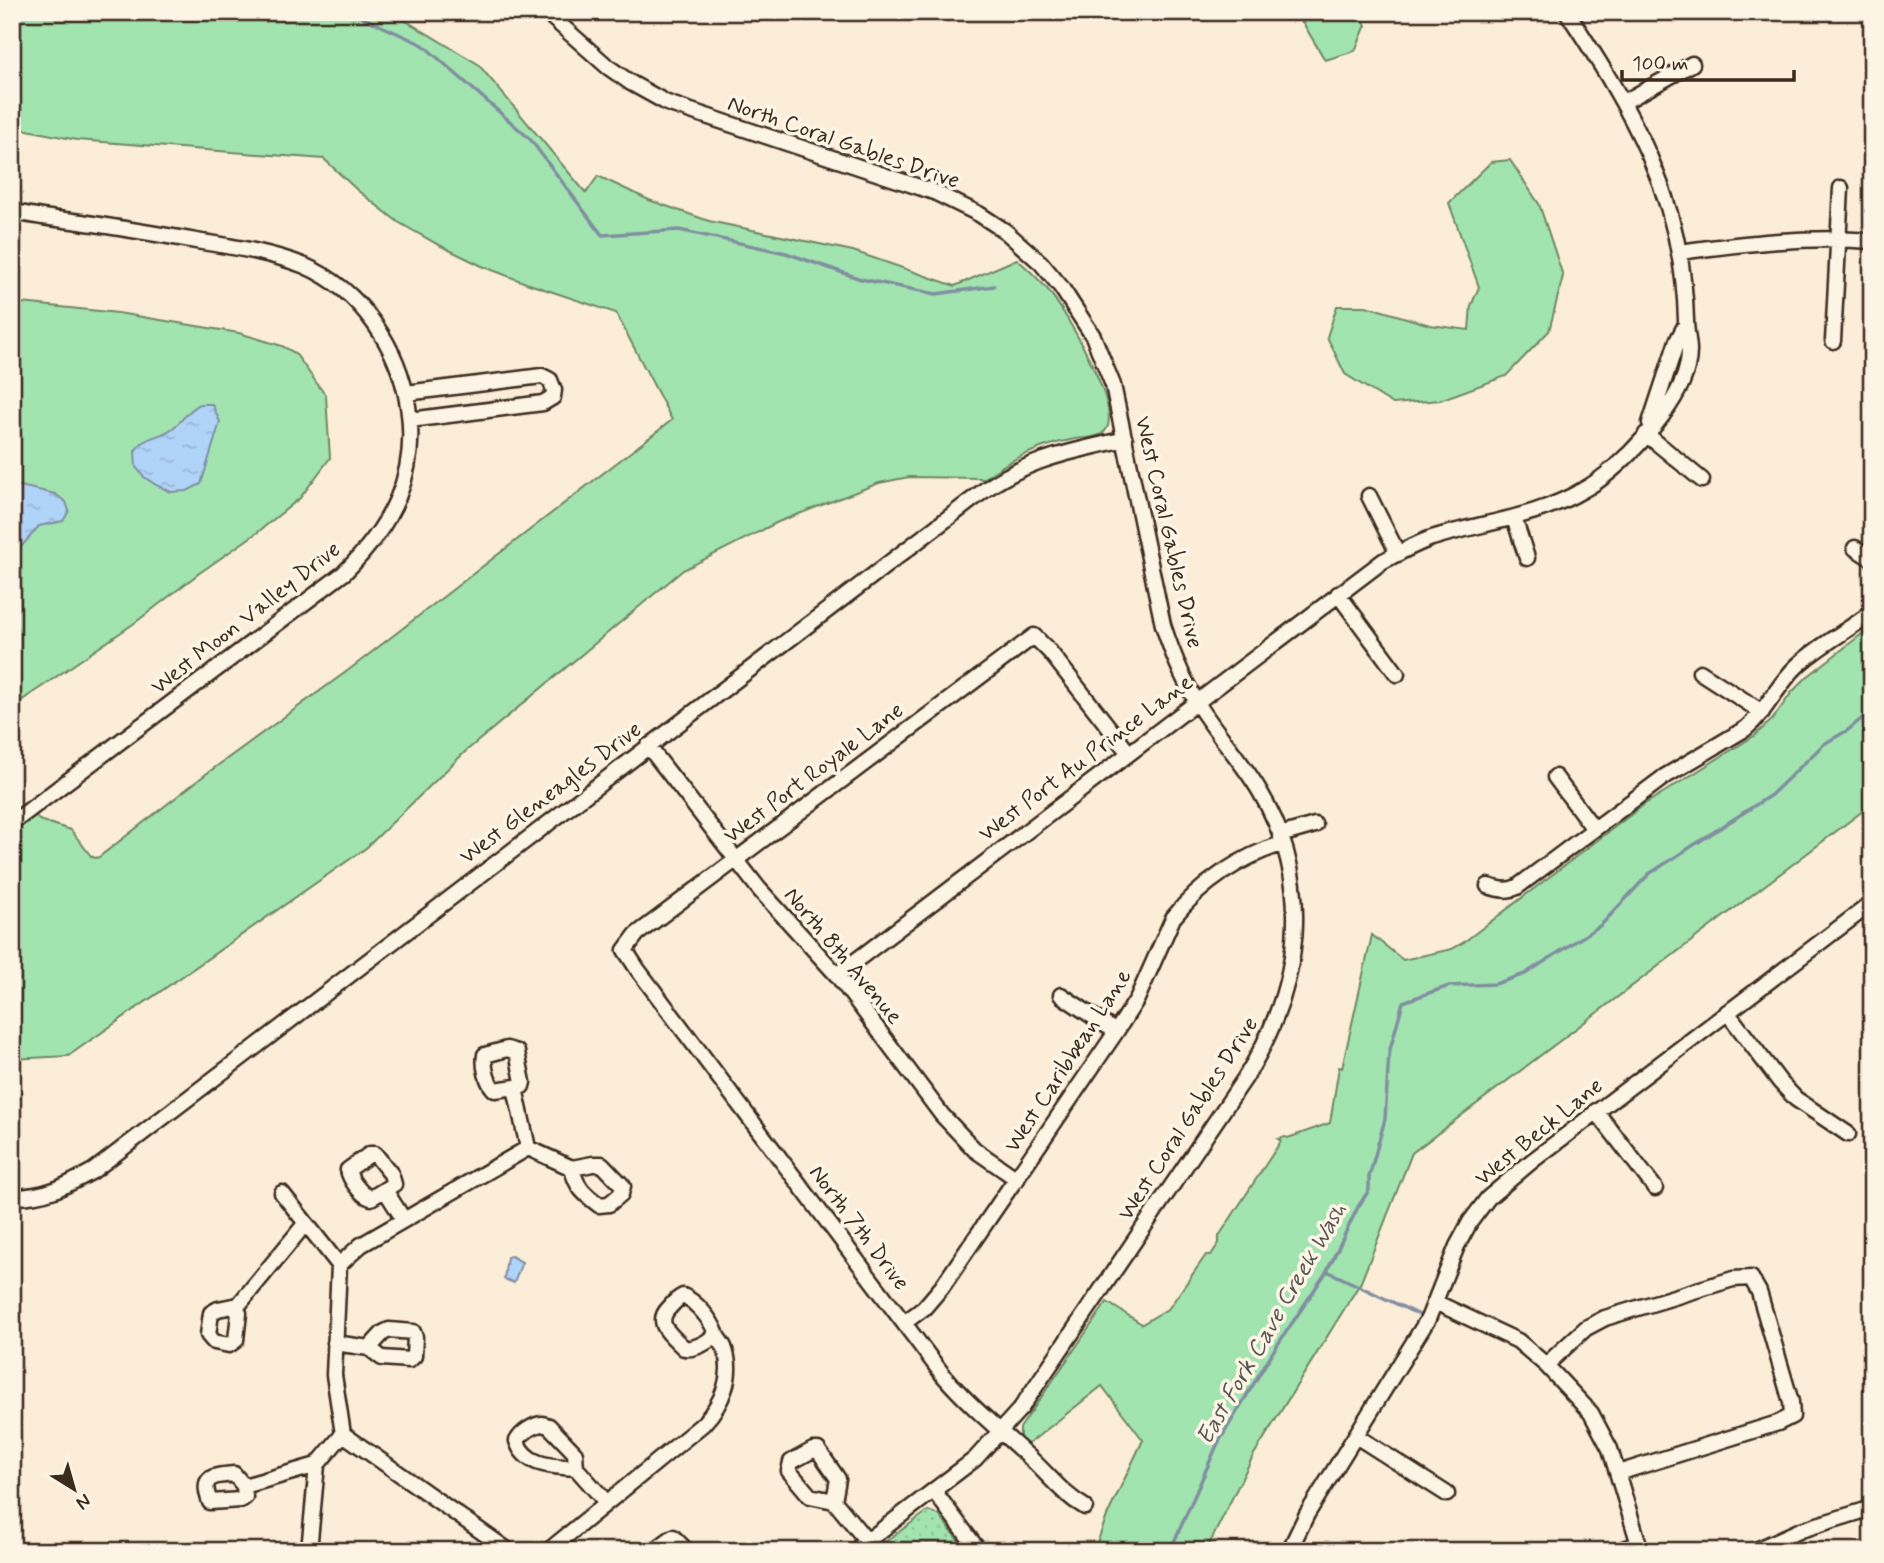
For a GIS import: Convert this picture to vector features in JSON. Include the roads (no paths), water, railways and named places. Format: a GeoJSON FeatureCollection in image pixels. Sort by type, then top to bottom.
{"type":"FeatureCollection","features":[{"type":"Feature","properties":{"kind":"street","name":"North Coral Gables Drive"},"geometry":{"type":"LineString","coordinates":[[546,12],[608,68],[667,103],[934,192],[979,214],[1005,231],[1041,263],[1067,295],[1093,335],[1114,385]]}},
{"type":"Feature","properties":{"kind":"street","name":"West Port Au Prince Lane"},"geometry":{"type":"LineString","coordinates":[[837,975],[1383,561],[1431,539],[1558,504],[1598,481],[1618,465],[1669,407],[1686,370],[1691,344],[1686,324],[1680,252],[1651,159],[1624,102],[1567,12]]}},
{"type":"Feature","properties":{"kind":"street"},"geometry":{"type":"LineString","coordinates":[[1624,102],[1692,64]]}},
{"type":"Feature","properties":{"kind":"street"},"geometry":{"type":"LineString","coordinates":[[1833,341],[1841,188]]}},
{"type":"Feature","properties":{"kind":"street","name":"West Moon Valley Drive"},"geometry":{"type":"LineString","coordinates":[[12,211],[255,251],[307,267],[337,285],[374,322],[389,346],[401,374],[410,420],[409,453],[396,505],[366,550],[344,573],[12,823]]}},
{"type":"Feature","properties":{"kind":"street"},"geometry":{"type":"LineString","coordinates":[[1680,252],[1757,241],[1838,239],[1872,242]]}},
{"type":"Feature","properties":{"kind":"street"},"geometry":{"type":"LineString","coordinates":[[406,393],[542,376],[547,377],[554,385],[553,397],[543,403],[410,420]]}},
{"type":"Feature","properties":{"kind":"street","name":"West Coral Gables Drive"},"geometry":{"type":"LineString","coordinates":[[854,1551],[975,1459],[1020,1408],[1245,1078],[1267,1040],[1287,987],[1294,944],[1294,895],[1281,840],[1272,815],[1252,779],[1196,701],[1173,654],[1163,625],[1114,385]]}},
{"type":"Feature","properties":{"kind":"street"},"geometry":{"type":"LineString","coordinates":[[1646,434],[1702,480]]}},
{"type":"Feature","properties":{"kind":"street","name":"West Gleneagles Drive"},"geometry":{"type":"LineString","coordinates":[[12,1197],[33,1197],[56,1191],[93,1171],[648,746],[1009,474],[1052,456],[1125,439]]}},
{"type":"Feature","properties":{"kind":"street"},"geometry":{"type":"LineString","coordinates":[[1369,496],[1398,554]]}},
{"type":"Feature","properties":{"kind":"street"},"geometry":{"type":"LineString","coordinates":[[1514,518],[1527,558]]}},
{"type":"Feature","properties":{"kind":"street"},"geometry":{"type":"LineString","coordinates":[[1855,548],[1872,559]]}},
{"type":"Feature","properties":{"kind":"street"},"geometry":{"type":"LineString","coordinates":[[1338,594],[1397,674]]}},
{"type":"Feature","properties":{"kind":"street"},"geometry":{"type":"LineString","coordinates":[[1489,886],[1499,890],[1517,887],[1664,776],[1745,729],[1762,712],[1794,668],[1872,612]]}},
{"type":"Feature","properties":{"kind":"street","name":"West Port Royale Lane"},"geometry":{"type":"LineString","coordinates":[[625,950],[637,934],[1034,636],[1050,652],[1128,752]]}},
{"type":"Feature","properties":{"kind":"street"},"geometry":{"type":"LineString","coordinates":[[1700,672],[1762,712]]}},
{"type":"Feature","properties":{"kind":"street","name":"North 8th Avenue"},"geometry":{"type":"LineString","coordinates":[[648,746],[735,860],[837,975],[942,1115],[975,1150],[1017,1179]]}},
{"type":"Feature","properties":{"kind":"street"},"geometry":{"type":"LineString","coordinates":[[1555,777],[1594,829]]}},
{"type":"Feature","properties":{"kind":"street"},"geometry":{"type":"LineString","coordinates":[[1281,840],[1315,825]]}},
{"type":"Feature","properties":{"kind":"street","name":"West Caribbean Lane"},"geometry":{"type":"LineString","coordinates":[[904,1323],[934,1298],[1116,1032],[1137,999],[1173,918],[1181,907],[1236,864],[1281,840]]}},
{"type":"Feature","properties":{"kind":"street","name":"West Beck Lane"},"geometry":{"type":"LineString","coordinates":[[1289,1551],[1307,1514],[1415,1341],[1435,1302],[1457,1247],[1470,1222],[1488,1198],[1597,1111],[1872,903]]}},
{"type":"Feature","properties":{"kind":"street","name":"North 7th Drive"},"geometry":{"type":"LineString","coordinates":[[625,950],[956,1389],[1067,1497],[1084,1507]]}},
{"type":"Feature","properties":{"kind":"street"},"geometry":{"type":"LineString","coordinates":[[1061,995],[1116,1032]]}},
{"type":"Feature","properties":{"kind":"street"},"geometry":{"type":"LineString","coordinates":[[1727,1012],[1789,1092],[1849,1134]]}},
{"type":"Feature","properties":{"kind":"street"},"geometry":{"type":"LineString","coordinates":[[515,1088],[528,1149]]}},
{"type":"Feature","properties":{"kind":"street"},"geometry":{"type":"LineString","coordinates":[[1597,1111],[1655,1188]]}},
{"type":"Feature","properties":{"kind":"street"},"geometry":{"type":"LineString","coordinates":[[528,1149],[572,1168]]}},
{"type":"Feature","properties":{"kind":"street"},"geometry":{"type":"LineString","coordinates":[[339,1265],[361,1245],[528,1149]]}},
{"type":"Feature","properties":{"kind":"street"},"geometry":{"type":"LineString","coordinates":[[385,1190],[404,1220]]}},
{"type":"Feature","properties":{"kind":"street"},"geometry":{"type":"LineString","coordinates":[[244,1486],[317,1465],[343,1434],[334,1375],[339,1265],[282,1193]]}},
{"type":"Feature","properties":{"kind":"street"},"geometry":{"type":"LineString","coordinates":[[236,1308],[305,1224]]}},
{"type":"Feature","properties":{"kind":"street"},"geometry":{"type":"LineString","coordinates":[[1546,1365],[1586,1328],[1605,1318],[1733,1279],[1751,1278],[1762,1304],[1791,1402],[1792,1416],[1778,1423],[1618,1473]]}},
{"type":"Feature","properties":{"kind":"street"},"geometry":{"type":"LineString","coordinates":[[1435,1302],[1502,1332],[1534,1353],[1597,1423],[1618,1473],[1640,1547],[1618,1551]]}},
{"type":"Feature","properties":{"kind":"street"},"geometry":{"type":"LineString","coordinates":[[548,1551],[703,1424],[717,1407],[728,1377],[724,1346],[716,1334]]}},
{"type":"Feature","properties":{"kind":"street"},"geometry":{"type":"LineString","coordinates":[[335,1343],[369,1348]]}},
{"type":"Feature","properties":{"kind":"street"},"geometry":{"type":"LineString","coordinates":[[343,1434],[509,1551]]}},
{"type":"Feature","properties":{"kind":"street"},"geometry":{"type":"LineString","coordinates":[[1356,1436],[1447,1494]]}},
{"type":"Feature","properties":{"kind":"street"},"geometry":{"type":"LineString","coordinates":[[309,1551],[317,1465]]}},
{"type":"Feature","properties":{"kind":"street"},"geometry":{"type":"LineString","coordinates":[[576,1468],[606,1502]]}},
{"type":"Feature","properties":{"kind":"street"},"geometry":{"type":"LineString","coordinates":[[934,1491],[979,1551]]}},
{"type":"Feature","properties":{"kind":"street"},"geometry":{"type":"LineString","coordinates":[[834,1500],[867,1541]]}},
{"type":"Feature","properties":{"kind":"street"},"geometry":{"type":"LineString","coordinates":[[1754,1551],[1801,1530],[1872,1508]]}},
{"type":"Feature","properties":{"kind":"street"},"geometry":{"type":"LineString","coordinates":[[654,1551],[673,1537],[687,1551]]}},
{"type":"Feature","properties":{"kind":"water"},"geometry":{"type":"Polygon","coordinates":[[[200,404],[212,404],[220,422],[201,484],[187,491],[171,492],[144,477],[136,467],[135,451],[148,439],[174,427],[200,404]]]}},
{"type":"Feature","properties":{"kind":"water"},"geometry":{"type":"Polygon","coordinates":[[[12,484],[55,494],[66,502],[69,511],[63,521],[39,526],[21,547],[12,551],[12,484]]]}},
{"type":"Feature","properties":{"kind":"water"},"geometry":{"type":"Polygon","coordinates":[[[511,1256],[522,1262],[514,1283],[504,1279],[507,1257],[511,1256]]]}},
{"type":"Feature","properties":{"kind":"waterway"},"geometry":{"type":"LineString","coordinates":[[351,12],[423,45],[530,139],[602,235],[679,230],[786,253],[861,279],[936,294],[994,286]]}},
{"type":"Feature","properties":{"kind":"waterway","name":"East Fork Cave Creek Wash"},"geometry":{"type":"LineString","coordinates":[[1170,1551],[1218,1443],[1274,1350],[1327,1271],[1369,1190],[1369,1177],[1385,1119],[1389,1053],[1403,1002],[1449,986],[1495,984],[1525,974],[1601,925],[1649,874],[1771,795],[1824,744],[1848,730],[1872,710]]}},
{"type":"Feature","properties":{"kind":"waterway"},"geometry":{"type":"LineString","coordinates":[[1327,1271],[1426,1318]]}}]}
